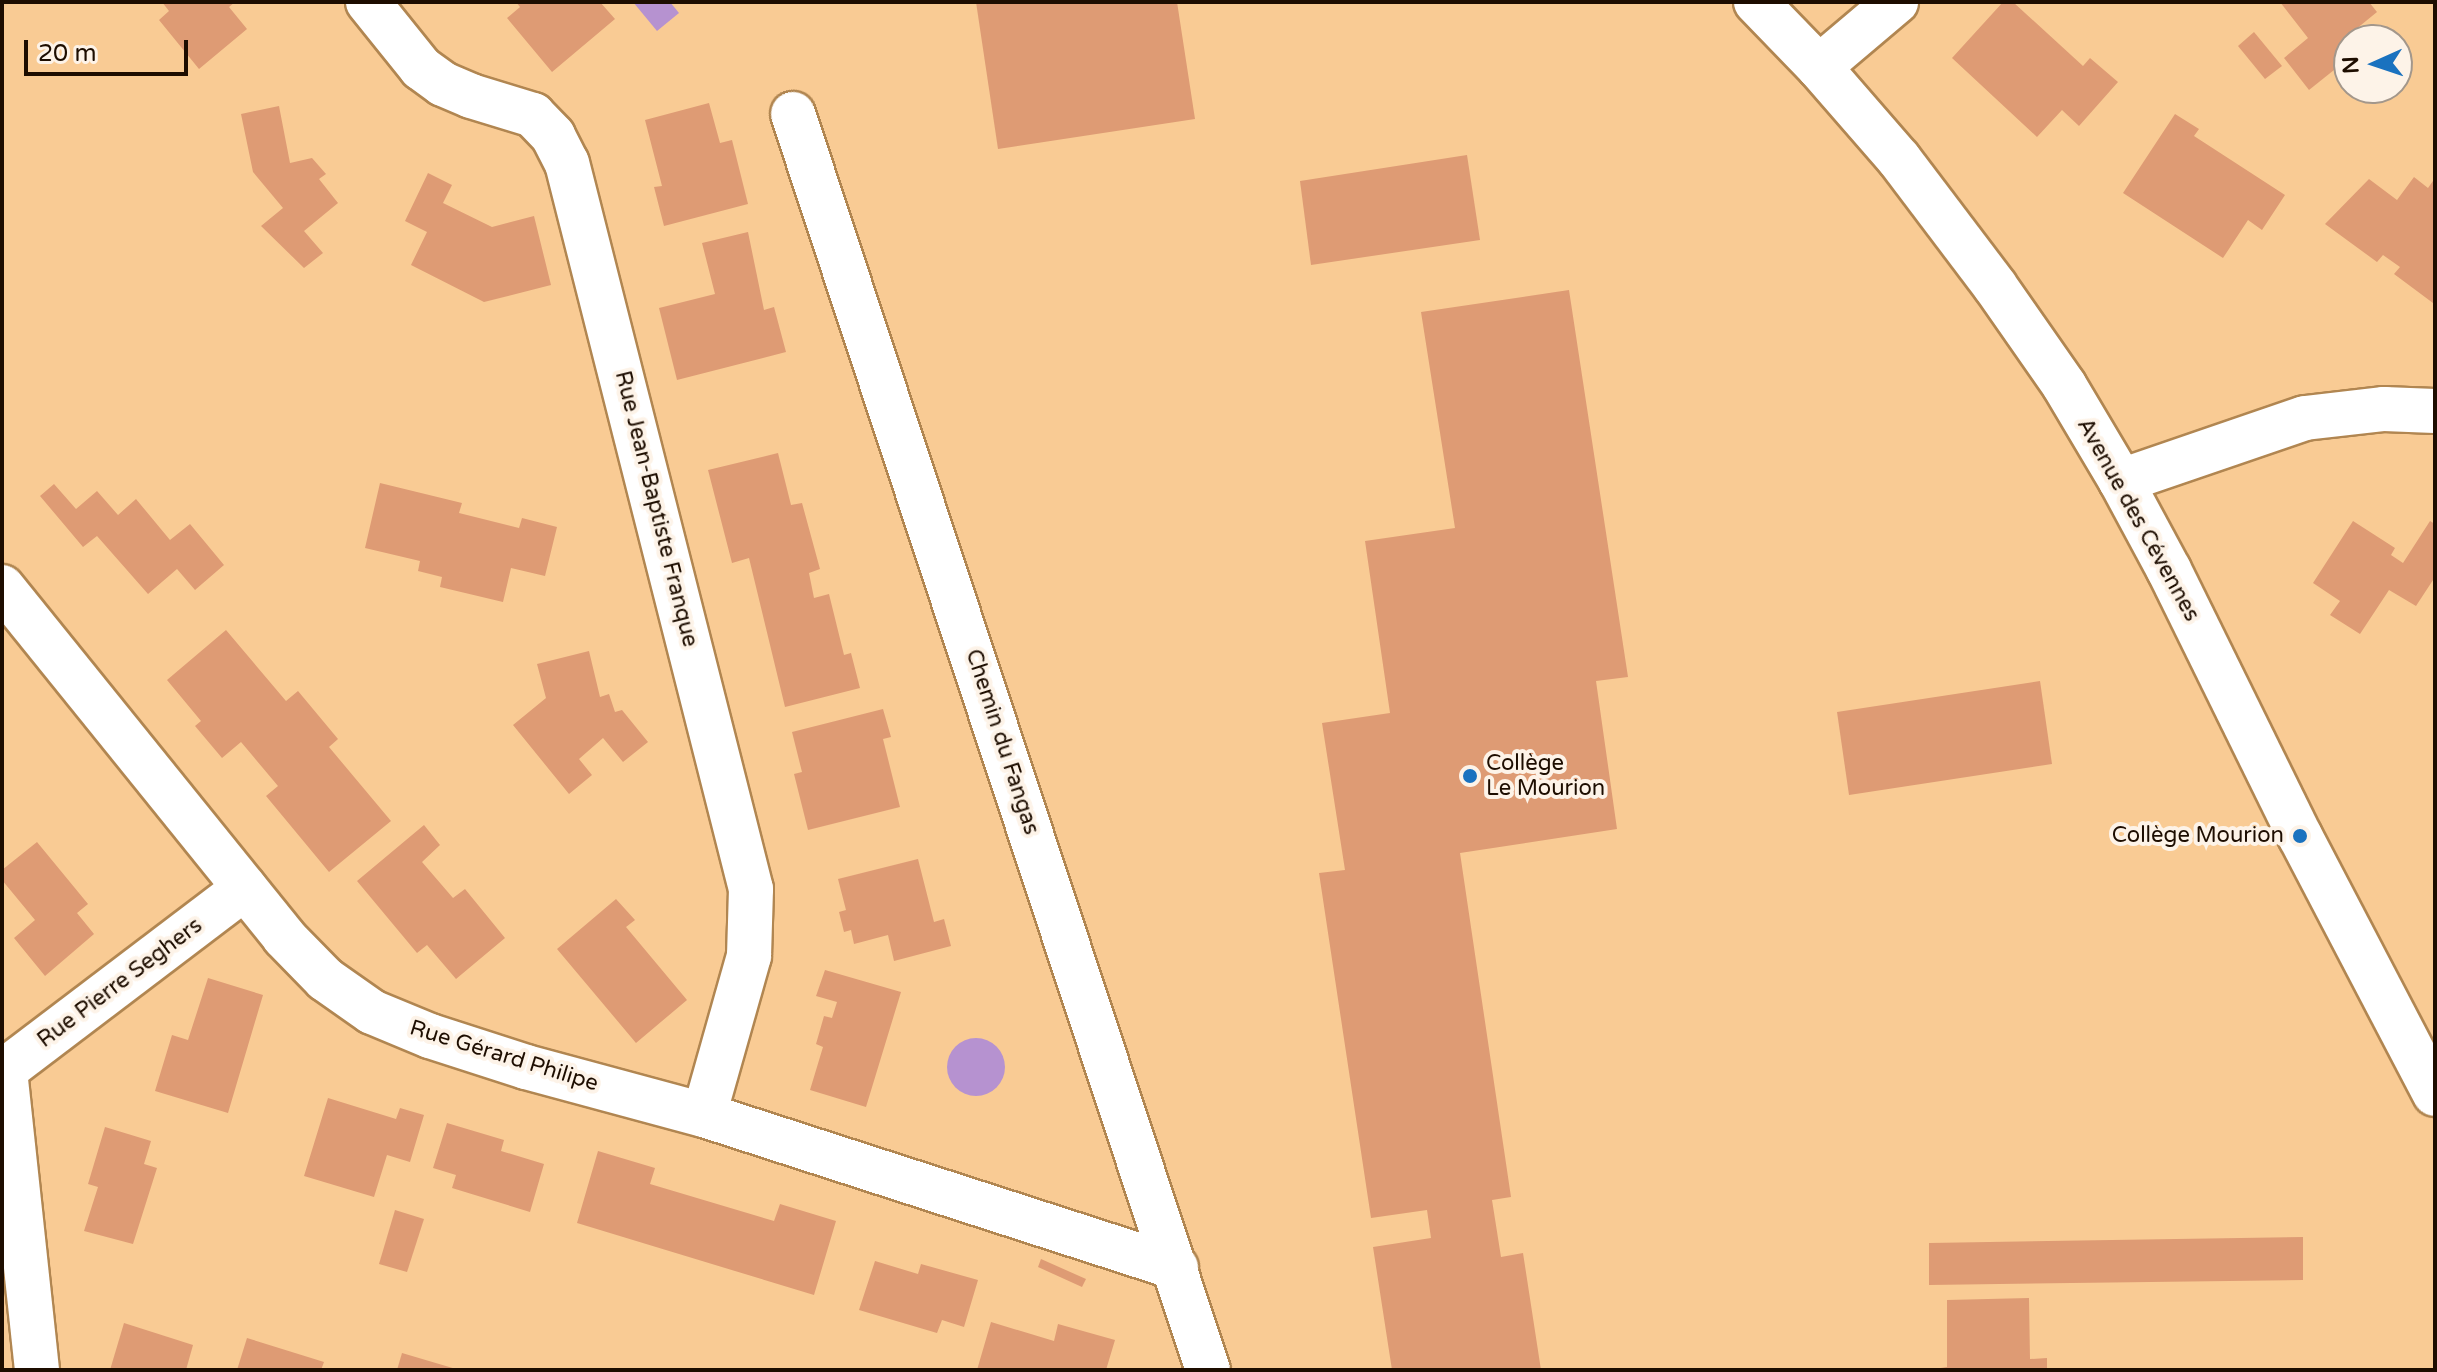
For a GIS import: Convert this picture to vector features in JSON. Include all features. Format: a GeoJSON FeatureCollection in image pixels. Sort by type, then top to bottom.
{"type":"FeatureCollection","features":[{"type":"Feature","properties":{"kind":"street","name":"Rue Jean-Baptiste Franque"},"geometry":{"type":"LineString","coordinates":[[368,2],[421,68],[443,84],[471,96],[533,115],[553,136],[567,163],[751,889],[749,956],[704,1115]]}},
{"type":"Feature","properties":{"kind":"street","name":"Avenue des Cévennes"},"geometry":{"type":"LineString","coordinates":[[1756,2],[1819,67],[1899,159],[1995,286],[2064,385],[2121,481],[2435,1094]]}},
{"type":"Feature","properties":{"kind":"street"},"geometry":{"type":"LineString","coordinates":[[1819,67],[1896,2]]}},
{"type":"Feature","properties":{"kind":"street","name":"Chemin du Fangas"},"geometry":{"type":"LineString","coordinates":[[793,114],[1208,1370]]}},
{"type":"Feature","properties":{"kind":"street"},"geometry":{"type":"LineString","coordinates":[[2121,481],[2305,418],[2384,409],[2435,411]]}},
{"type":"Feature","properties":{"kind":"street","name":"Rue Gérard Philipe"},"geometry":{"type":"LineString","coordinates":[[2,587],[284,937],[325,979],[372,1012],[430,1036],[526,1067],[704,1115],[1176,1267]]}},
{"type":"Feature","properties":{"kind":"street","name":"Rue Pierre Seghers"},"geometry":{"type":"LineString","coordinates":[[37,1370],[4,1068],[245,888]]}},
{"type":"Feature","properties":{"kind":"shaded area"},"geometry":{"type":"Polygon","coordinates":[[[633,2],[670,2],[679,13],[657,31],[633,2]]]}},
{"type":"Feature","properties":{"kind":"shaded area"},"geometry":{"type":"Polygon","coordinates":[[[976,1038],[997,1046],[1005,1067],[997,1088],[976,1096],[955,1088],[947,1067],[955,1046],[976,1038]]]}},
{"type":"Feature","properties":{"kind":"building"},"geometry":{"type":"Polygon","coordinates":[[[162,2],[235,2],[229,7],[247,29],[199,69],[159,20],[169,11],[162,2]]]}},
{"type":"Feature","properties":{"kind":"building"},"geometry":{"type":"Polygon","coordinates":[[[516,2],[600,2],[615,19],[552,72],[507,18],[520,7],[516,2]]]}},
{"type":"Feature","properties":{"kind":"building"},"geometry":{"type":"Polygon","coordinates":[[[976,2],[1177,2],[1195,119],[998,149],[976,2]]]}},
{"type":"Feature","properties":{"kind":"building"},"geometry":{"type":"Polygon","coordinates":[[[2003,2],[2013,2],[2083,66],[2090,58],[2118,82],[2079,126],[2062,110],[2037,137],[1952,58],[2003,2]]]}},
{"type":"Feature","properties":{"kind":"building"},"geometry":{"type":"Polygon","coordinates":[[[2280,2],[2369,2],[2377,12],[2362,24],[2333,24],[2333,71],[2309,90],[2284,58],[2308,38],[2280,2]]]}},
{"type":"Feature","properties":{"kind":"building"},"geometry":{"type":"Polygon","coordinates":[[[2254,32],[2282,66],[2265,79],[2238,46],[2254,32]]]}},
{"type":"Feature","properties":{"kind":"building"},"geometry":{"type":"Polygon","coordinates":[[[709,103],[720,143],[732,140],[748,204],[664,226],[654,187],[662,186],[645,120],[709,103]]]}},
{"type":"Feature","properties":{"kind":"building"},"geometry":{"type":"Polygon","coordinates":[[[279,106],[290,163],[312,158],[326,174],[319,179],[338,203],[304,231],[323,253],[304,268],[261,226],[283,208],[253,172],[241,114],[279,106]]]}},
{"type":"Feature","properties":{"kind":"building"},"geometry":{"type":"Polygon","coordinates":[[[2175,114],[2199,129],[2194,136],[2285,195],[2262,230],[2248,220],[2223,258],[2123,193],[2175,114]]]}},
{"type":"Feature","properties":{"kind":"building"},"geometry":{"type":"Polygon","coordinates":[[[1467,155],[1480,240],[1311,265],[1300,181],[1467,155]]]}},
{"type":"Feature","properties":{"kind":"building"},"geometry":{"type":"Polygon","coordinates":[[[428,173],[452,185],[443,203],[492,227],[534,216],[551,285],[484,302],[411,265],[427,232],[405,221],[428,173]]]}},
{"type":"Feature","properties":{"kind":"building"},"geometry":{"type":"Polygon","coordinates":[[[2414,177],[2428,188],[2435,178],[2433,303],[2394,274],[2400,267],[2383,255],[2377,262],[2325,224],[2369,179],[2397,200],[2414,177]]]}},
{"type":"Feature","properties":{"kind":"building"},"geometry":{"type":"Polygon","coordinates":[[[748,232],[764,310],[774,307],[786,352],[677,380],[659,308],[715,294],[702,243],[748,232]]]}},
{"type":"Feature","properties":{"kind":"building","name":"Collège Le Mourion"},"geometry":{"type":"Polygon","coordinates":[[[1569,290],[1628,677],[1596,681],[1617,829],[1460,853],[1511,1197],[1492,1200],[1501,1257],[1523,1253],[1541,1370],[1392,1370],[1373,1247],[1431,1238],[1427,1210],[1371,1218],[1319,873],[1345,870],[1322,723],[1390,713],[1365,541],[1455,528],[1421,312],[1569,290]]]}},
{"type":"Feature","properties":{"kind":"building"},"geometry":{"type":"Polygon","coordinates":[[[778,453],[791,505],[802,503],[820,569],[809,573],[814,598],[829,594],[844,655],[851,653],[860,688],[785,707],[749,558],[732,563],[708,470],[778,453]]]}},
{"type":"Feature","properties":{"kind":"building"},"geometry":{"type":"Polygon","coordinates":[[[380,483],[462,503],[459,513],[519,528],[522,518],[557,527],[545,576],[511,568],[503,602],[440,587],[442,577],[418,571],[420,561],[365,548],[380,483]]]}},
{"type":"Feature","properties":{"kind":"building"},"geometry":{"type":"Polygon","coordinates":[[[54,484],[76,509],[97,491],[118,515],[136,499],[170,540],[190,524],[224,565],[195,590],[177,569],[148,594],[97,536],[83,547],[40,496],[54,484]]]}},
{"type":"Feature","properties":{"kind":"building"},"geometry":{"type":"Polygon","coordinates":[[[2353,521],[2395,548],[2391,555],[2403,563],[2430,521],[2435,524],[2435,577],[2416,606],[2389,590],[2360,634],[2330,615],[2340,601],[2313,583],[2353,521]]]}},
{"type":"Feature","properties":{"kind":"building"},"geometry":{"type":"Polygon","coordinates":[[[226,630],[286,701],[298,691],[338,739],[329,747],[391,821],[329,872],[266,796],[278,786],[241,742],[222,758],[195,726],[201,721],[167,680],[226,630]]]}},
{"type":"Feature","properties":{"kind":"building"},"geometry":{"type":"Polygon","coordinates":[[[589,651],[600,697],[609,694],[615,712],[622,710],[648,742],[623,762],[603,738],[579,759],[592,775],[569,794],[513,725],[546,698],[537,664],[589,651]]]}},
{"type":"Feature","properties":{"kind":"building"},"geometry":{"type":"Polygon","coordinates":[[[2040,681],[2052,764],[1849,795],[1837,712],[2040,681]]]}},
{"type":"Feature","properties":{"kind":"building"},"geometry":{"type":"Polygon","coordinates":[[[883,709],[891,737],[883,739],[900,807],[808,830],[794,774],[802,772],[792,732],[883,709]]]}},
{"type":"Feature","properties":{"kind":"building"},"geometry":{"type":"Polygon","coordinates":[[[424,825],[440,845],[422,862],[453,898],[465,889],[505,938],[456,979],[427,945],[417,953],[357,881],[424,825]]]}},
{"type":"Feature","properties":{"kind":"building"},"geometry":{"type":"Polygon","coordinates":[[[37,842],[88,904],[77,913],[94,934],[45,976],[14,938],[35,920],[2,880],[2,870],[37,842]]]}},
{"type":"Feature","properties":{"kind":"building"},"geometry":{"type":"Polygon","coordinates":[[[918,859],[934,922],[944,919],[951,946],[894,961],[888,935],[854,944],[851,930],[844,932],[839,912],[846,910],[838,879],[918,859]]]}},
{"type":"Feature","properties":{"kind":"building"},"geometry":{"type":"Polygon","coordinates":[[[616,899],[635,920],[626,927],[687,1000],[636,1043],[557,949],[616,899]]]}},
{"type":"Feature","properties":{"kind":"building"},"geometry":{"type":"Polygon","coordinates":[[[825,970],[901,992],[866,1107],[810,1090],[823,1047],[816,1044],[824,1016],[832,1018],[837,1002],[816,996],[825,970]]]}},
{"type":"Feature","properties":{"kind":"building"},"geometry":{"type":"Polygon","coordinates":[[[208,978],[263,995],[228,1113],[155,1091],[172,1035],[188,1040],[208,978]]]}},
{"type":"Feature","properties":{"kind":"building"},"geometry":{"type":"Polygon","coordinates":[[[328,1098],[396,1119],[400,1108],[424,1115],[410,1162],[387,1155],[374,1197],[304,1176],[328,1098]]]}},
{"type":"Feature","properties":{"kind":"building"},"geometry":{"type":"Polygon","coordinates":[[[447,1123],[504,1140],[501,1151],[544,1164],[530,1212],[452,1188],[456,1175],[433,1168],[447,1123]]]}},
{"type":"Feature","properties":{"kind":"building"},"geometry":{"type":"Polygon","coordinates":[[[105,1127],[151,1141],[144,1164],[157,1168],[133,1244],[84,1231],[98,1187],[88,1184],[105,1127]]]}},
{"type":"Feature","properties":{"kind":"building"},"geometry":{"type":"Polygon","coordinates":[[[598,1151],[655,1168],[650,1184],[774,1221],[780,1204],[836,1221],[814,1295],[577,1223],[598,1151]]]}},
{"type":"Feature","properties":{"kind":"building"},"geometry":{"type":"Polygon","coordinates":[[[395,1210],[424,1219],[407,1272],[379,1264],[395,1210]]]}},
{"type":"Feature","properties":{"kind":"building"},"geometry":{"type":"Polygon","coordinates":[[[2303,1237],[2303,1280],[1929,1285],[1929,1243],[2303,1237]]]}},
{"type":"Feature","properties":{"kind":"building"},"geometry":{"type":"Polygon","coordinates":[[[1041,1259],[1086,1279],[1082,1287],[1038,1267],[1041,1259]]]}},
{"type":"Feature","properties":{"kind":"building"},"geometry":{"type":"Polygon","coordinates":[[[875,1261],[918,1274],[921,1264],[978,1280],[964,1327],[942,1320],[937,1333],[859,1310],[875,1261]]]}},
{"type":"Feature","properties":{"kind":"building"},"geometry":{"type":"Polygon","coordinates":[[[2029,1298],[2030,1359],[2047,1358],[2047,1370],[1928,1370],[1947,1367],[1947,1300],[2029,1298]]]}},
{"type":"Feature","properties":{"kind":"building"},"geometry":{"type":"Polygon","coordinates":[[[991,1322],[1054,1341],[1058,1324],[1115,1340],[1106,1370],[977,1370],[991,1322]]]}},
{"type":"Feature","properties":{"kind":"building"},"geometry":{"type":"Polygon","coordinates":[[[124,1323],[193,1345],[186,1370],[110,1370],[124,1323]]]}},
{"type":"Feature","properties":{"kind":"building"},"geometry":{"type":"Polygon","coordinates":[[[247,1338],[324,1362],[321,1370],[237,1370],[247,1338]]]}},
{"type":"Feature","properties":{"kind":"building"},"geometry":{"type":"Polygon","coordinates":[[[402,1353],[456,1369],[456,1370],[397,1370],[402,1353]]]}},
{"type":"Feature","properties":{"kind":"place","name":"Collège Le Mourion"},"geometry":{"type":"Point","coordinates":[1470,776]}},
{"type":"Feature","properties":{"kind":"place","name":"Collège Mourion"},"geometry":{"type":"Point","coordinates":[2300,836]}}]}
